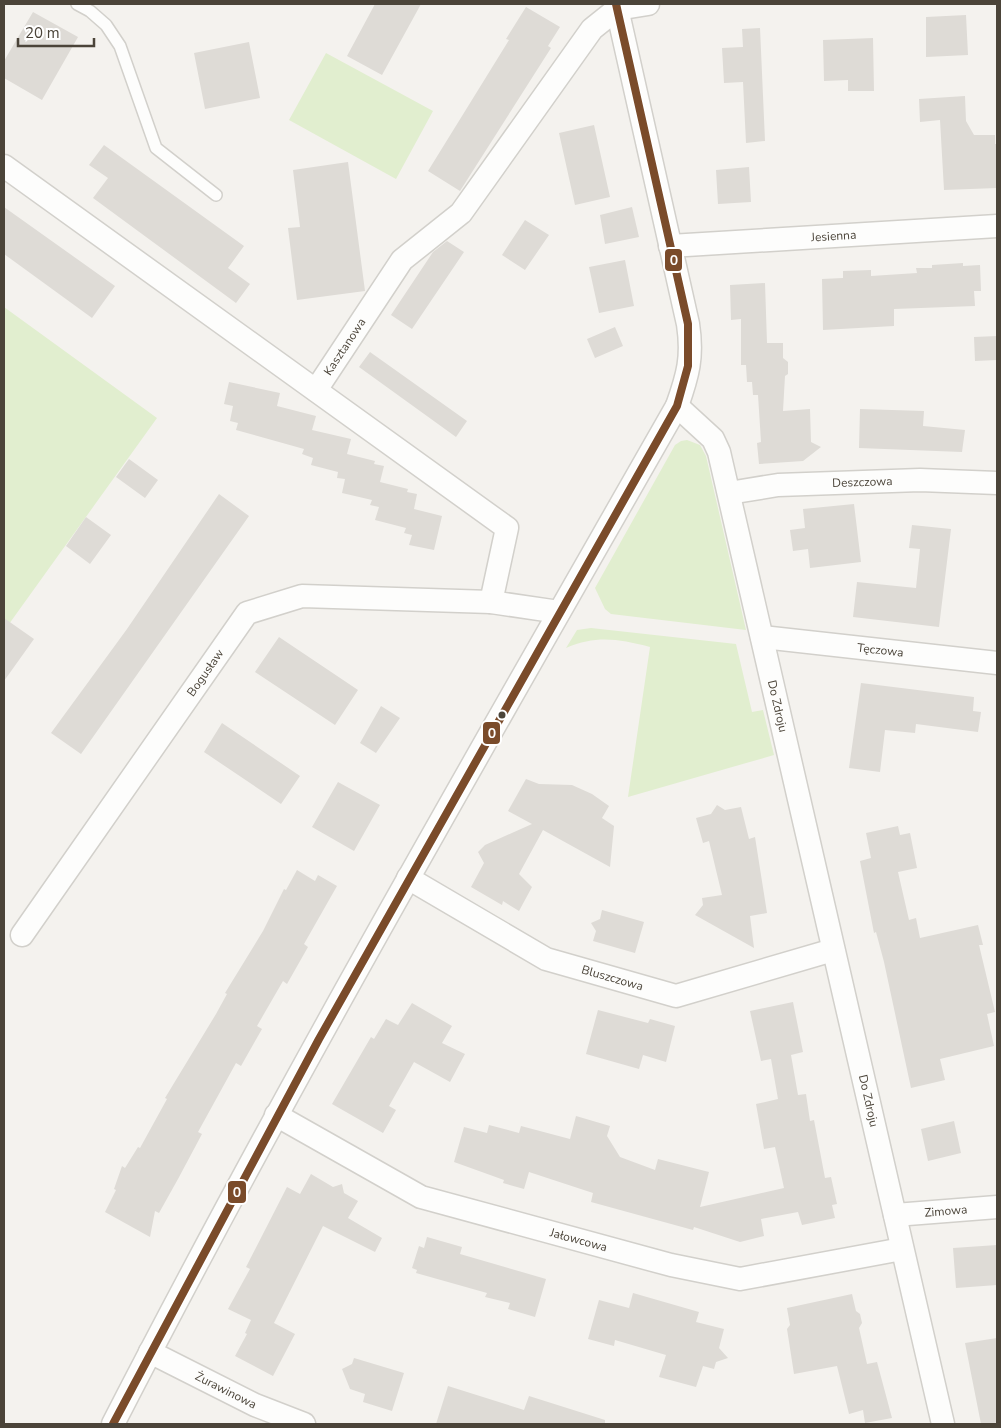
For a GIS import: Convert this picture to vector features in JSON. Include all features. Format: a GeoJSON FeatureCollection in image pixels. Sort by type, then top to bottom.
{"type":"FeatureCollection","features":[{"type":"Feature","properties":{"kind":"street"},"geometry":{"type":"LineString","coordinates":[[113,1424],[276,1115],[408,878],[677,406],[689,374],[691,347],[617,6],[648,4]]}},
{"type":"Feature","properties":{"kind":"street","name":"Kasztanowa"},"geometry":{"type":"LineString","coordinates":[[316,390],[402,260],[461,213],[592,29],[617,6]]}},
{"type":"Feature","properties":{"kind":"street"},"geometry":{"type":"LineString","coordinates":[[4,166],[507,528],[491,602]]}},
{"type":"Feature","properties":{"kind":"street","name":"Jesienna"},"geometry":{"type":"LineString","coordinates":[[670,246],[997,226]]}},
{"type":"Feature","properties":{"kind":"street","name":"Do Zdroju"},"geometry":{"type":"LineString","coordinates":[[677,406],[713,439],[719,452],[943,1424]]}},
{"type":"Feature","properties":{"kind":"street","name":"Deszczowa"},"geometry":{"type":"LineString","coordinates":[[729,493],[778,485],[920,480],[997,483]]}},
{"type":"Feature","properties":{"kind":"street","name":"Bogusław"},"geometry":{"type":"LineString","coordinates":[[22,935],[247,613],[302,596],[491,602],[559,612]]}},
{"type":"Feature","properties":{"kind":"street","name":"Tęczowa"},"geometry":{"type":"LineString","coordinates":[[762,637],[997,663]]}},
{"type":"Feature","properties":{"kind":"street","name":"Bluszczowa"},"geometry":{"type":"LineString","coordinates":[[408,878],[546,959],[676,996],[833,950]]}},
{"type":"Feature","properties":{"kind":"street","name":"Jałowcowa"},"geometry":{"type":"LineString","coordinates":[[276,1115],[422,1197],[671,1265],[740,1279],[902,1249]]}},
{"type":"Feature","properties":{"kind":"street","name":"Zimowa"},"geometry":{"type":"LineString","coordinates":[[895,1214],[997,1207]]}},
{"type":"Feature","properties":{"kind":"street","name":"Żurawinowa"},"geometry":{"type":"LineString","coordinates":[[150,1352],[255,1405],[304,1424]]}},
{"type":"Feature","properties":{"kind":"lane"},"geometry":{"type":"LineString","coordinates":[[77,4],[90,11],[106,25],[120,46],[156,148],[216,195]]}},
{"type":"Feature","properties":{"kind":"green space"},"geometry":{"type":"Polygon","coordinates":[[[326,53],[433,111],[396,179],[289,120],[326,53]]]}},
{"type":"Feature","properties":{"kind":"green space"},"geometry":{"type":"Polygon","coordinates":[[[4,307],[157,418],[4,631],[4,307]]]}},
{"type":"Feature","properties":{"kind":"green space"},"geometry":{"type":"Polygon","coordinates":[[[687,440],[700,445],[706,456],[746,630],[611,614],[605,609],[595,588],[675,445],[687,440]]]}},
{"type":"Feature","properties":{"kind":"green space"},"geometry":{"type":"Polygon","coordinates":[[[591,628],[736,644],[752,712],[763,710],[774,755],[628,797],[650,647],[618,640],[598,640],[566,648],[577,630],[591,628]]]}},
{"type":"Feature","properties":{"kind":"building"},"geometry":{"type":"Polygon","coordinates":[[[375,4],[421,4],[382,75],[347,56],[375,4]]]}},
{"type":"Feature","properties":{"kind":"building"},"geometry":{"type":"Polygon","coordinates":[[[526,7],[560,27],[548,46],[551,48],[460,191],[428,171],[509,40],[506,39],[526,7]]]}},
{"type":"Feature","properties":{"kind":"building"},"geometry":{"type":"Polygon","coordinates":[[[33,12],[78,37],[42,100],[4,78],[4,61],[33,12]]]}},
{"type":"Feature","properties":{"kind":"building"},"geometry":{"type":"Polygon","coordinates":[[[966,15],[968,55],[926,57],[926,17],[966,15]]]}},
{"type":"Feature","properties":{"kind":"building"},"geometry":{"type":"Polygon","coordinates":[[[760,28],[765,141],[746,143],[743,82],[724,83],[722,48],[743,47],[742,29],[760,28]]]}},
{"type":"Feature","properties":{"kind":"building"},"geometry":{"type":"Polygon","coordinates":[[[873,38],[874,91],[848,91],[848,80],[824,81],[823,40],[873,38]]]}},
{"type":"Feature","properties":{"kind":"building"},"geometry":{"type":"Polygon","coordinates":[[[249,42],[260,98],[205,109],[194,53],[249,42]]]}},
{"type":"Feature","properties":{"kind":"building"},"geometry":{"type":"Polygon","coordinates":[[[965,96],[966,121],[974,135],[995,135],[995,144],[997,144],[997,188],[944,190],[940,120],[920,122],[919,99],[965,96]]]}},
{"type":"Feature","properties":{"kind":"building"},"geometry":{"type":"Polygon","coordinates":[[[594,125],[610,197],[575,205],[559,133],[594,125]]]}},
{"type":"Feature","properties":{"kind":"building"},"geometry":{"type":"Polygon","coordinates":[[[104,145],[244,246],[228,268],[250,284],[236,303],[93,198],[108,178],[89,165],[104,145]]]}},
{"type":"Feature","properties":{"kind":"building"},"geometry":{"type":"Polygon","coordinates":[[[348,162],[365,291],[297,300],[288,228],[300,227],[293,170],[348,162]]]}},
{"type":"Feature","properties":{"kind":"building"},"geometry":{"type":"Polygon","coordinates":[[[749,167],[751,202],[718,204],[716,170],[749,167]]]}},
{"type":"Feature","properties":{"kind":"building"},"geometry":{"type":"Polygon","coordinates":[[[4,207],[115,286],[92,318],[4,254],[4,207]]]}},
{"type":"Feature","properties":{"kind":"building"},"geometry":{"type":"Polygon","coordinates":[[[632,207],[639,237],[605,244],[600,215],[632,207]]]}},
{"type":"Feature","properties":{"kind":"building"},"geometry":{"type":"Polygon","coordinates":[[[525,220],[549,235],[525,270],[502,255],[525,220]]]}},
{"type":"Feature","properties":{"kind":"building"},"geometry":{"type":"Polygon","coordinates":[[[447,241],[464,252],[412,329],[391,315],[433,252],[447,241]]]}},
{"type":"Feature","properties":{"kind":"building"},"geometry":{"type":"Polygon","coordinates":[[[625,260],[634,306],[599,313],[589,267],[625,260]]]}},
{"type":"Feature","properties":{"kind":"building"},"geometry":{"type":"Polygon","coordinates":[[[963,263],[963,266],[980,265],[981,291],[974,291],[975,306],[894,309],[894,326],[823,330],[822,279],[843,278],[843,271],[871,270],[871,276],[917,273],[916,268],[932,268],[932,265],[963,263]]]}},
{"type":"Feature","properties":{"kind":"building"},"geometry":{"type":"Polygon","coordinates":[[[765,283],[767,343],[783,343],[783,358],[788,362],[788,374],[785,376],[783,411],[810,409],[811,442],[821,447],[803,461],[759,464],[757,443],[761,442],[758,395],[753,395],[752,382],[747,382],[746,365],[741,365],[741,319],[731,320],[730,285],[765,283]]]}},
{"type":"Feature","properties":{"kind":"building"},"geometry":{"type":"Polygon","coordinates":[[[615,327],[623,346],[595,358],[587,339],[615,327]]]}},
{"type":"Feature","properties":{"kind":"building"},"geometry":{"type":"Polygon","coordinates":[[[997,336],[997,360],[975,361],[974,337],[997,336]]]}},
{"type":"Feature","properties":{"kind":"building"},"geometry":{"type":"Polygon","coordinates":[[[370,352],[467,421],[456,437],[359,367],[370,352]]]}},
{"type":"Feature","properties":{"kind":"building"},"geometry":{"type":"Polygon","coordinates":[[[229,382],[280,393],[277,406],[316,416],[312,430],[351,439],[347,454],[375,461],[374,464],[384,466],[380,482],[408,489],[407,492],[417,494],[414,509],[442,516],[434,550],[409,545],[412,535],[404,533],[406,528],[375,520],[379,507],[370,505],[372,500],[342,493],[345,479],[337,478],[338,472],[311,465],[313,458],[302,454],[304,449],[236,430],[238,423],[230,421],[233,406],[224,404],[229,382]]]}},
{"type":"Feature","properties":{"kind":"building"},"geometry":{"type":"Polygon","coordinates":[[[860,409],[924,411],[923,426],[965,430],[962,452],[859,448],[860,409]]]}},
{"type":"Feature","properties":{"kind":"building"},"geometry":{"type":"Polygon","coordinates":[[[129,459],[158,480],[145,498],[116,477],[129,459]]]}},
{"type":"Feature","properties":{"kind":"building"},"geometry":{"type":"Polygon","coordinates":[[[219,494],[249,516],[81,754],[51,733],[127,629],[219,494]]]}},
{"type":"Feature","properties":{"kind":"building"},"geometry":{"type":"Polygon","coordinates":[[[854,504],[861,562],[810,568],[808,549],[793,551],[790,530],[805,528],[803,509],[854,504]]]}},
{"type":"Feature","properties":{"kind":"building"},"geometry":{"type":"Polygon","coordinates":[[[86,517],[111,535],[90,564],[66,546],[86,517]]]}},
{"type":"Feature","properties":{"kind":"building"},"geometry":{"type":"Polygon","coordinates":[[[912,525],[951,529],[939,627],[853,617],[857,582],[916,588],[920,549],[909,548],[912,525]]]}},
{"type":"Feature","properties":{"kind":"building"},"geometry":{"type":"Polygon","coordinates":[[[4,618],[34,639],[4,681],[4,618]]]}},
{"type":"Feature","properties":{"kind":"building"},"geometry":{"type":"Polygon","coordinates":[[[279,637],[358,690],[335,725],[255,672],[279,637]]]}},
{"type":"Feature","properties":{"kind":"building"},"geometry":{"type":"Polygon","coordinates":[[[861,683],[974,697],[973,711],[981,712],[978,732],[916,724],[915,733],[885,730],[880,772],[849,768],[861,683]]]}},
{"type":"Feature","properties":{"kind":"building"},"geometry":{"type":"Polygon","coordinates":[[[381,706],[400,718],[376,753],[360,743],[381,706]]]}},
{"type":"Feature","properties":{"kind":"building"},"geometry":{"type":"Polygon","coordinates":[[[222,723],[300,776],[281,804],[204,752],[222,723]]]}},
{"type":"Feature","properties":{"kind":"building"},"geometry":{"type":"Polygon","coordinates":[[[526,779],[539,784],[572,785],[592,794],[609,806],[602,818],[614,826],[610,867],[543,830],[519,874],[532,887],[519,911],[503,901],[502,905],[471,887],[484,863],[478,852],[485,845],[532,824],[508,811],[526,779]]]}},
{"type":"Feature","properties":{"kind":"building"},"geometry":{"type":"Polygon","coordinates":[[[338,782],[380,805],[354,851],[312,827],[338,782]]]}},
{"type":"Feature","properties":{"kind":"building"},"geometry":{"type":"Polygon","coordinates":[[[717,805],[725,810],[741,807],[749,839],[755,837],[767,913],[750,916],[754,948],[695,915],[703,905],[702,898],[722,895],[709,841],[703,843],[696,818],[711,814],[717,805]]]}},
{"type":"Feature","properties":{"kind":"building"},"geometry":{"type":"Polygon","coordinates":[[[898,826],[900,835],[910,833],[917,868],[898,872],[909,920],[916,918],[920,938],[978,925],[983,945],[979,945],[995,1012],[987,1014],[994,1046],[940,1059],[945,1080],[911,1088],[884,962],[876,932],[874,933],[860,861],[871,858],[866,833],[898,826]]]}},
{"type":"Feature","properties":{"kind":"building"},"geometry":{"type":"Polygon","coordinates":[[[297,870],[315,881],[318,875],[337,886],[304,944],[308,947],[287,984],[283,981],[257,1026],[262,1029],[241,1066],[236,1063],[198,1132],[202,1134],[178,1179],[159,1213],[155,1211],[150,1237],[105,1212],[116,1190],[114,1189],[122,1166],[125,1168],[138,1147],[140,1148],[167,1099],[165,1098],[216,1014],[227,994],[225,993],[263,931],[284,889],[286,890],[297,870]]]}},
{"type":"Feature","properties":{"kind":"building"},"geometry":{"type":"Polygon","coordinates":[[[602,910],[644,922],[635,953],[593,941],[596,931],[591,923],[600,919],[602,910]]]}},
{"type":"Feature","properties":{"kind":"building"},"geometry":{"type":"Polygon","coordinates":[[[793,1002],[803,1052],[791,1055],[798,1095],[806,1094],[810,1121],[814,1120],[825,1178],[831,1177],[837,1204],[832,1205],[835,1218],[802,1225],[798,1212],[761,1219],[764,1236],[740,1242],[694,1227],[693,1230],[591,1202],[593,1193],[529,1172],[524,1189],[503,1183],[504,1180],[454,1162],[464,1127],[487,1133],[489,1125],[519,1133],[521,1126],[570,1139],[576,1116],[610,1126],[607,1136],[620,1157],[655,1170],[658,1159],[709,1172],[700,1207],[784,1188],[775,1147],[764,1149],[756,1104],[778,1099],[771,1059],[761,1061],[750,1011],[793,1002]]]}},
{"type":"Feature","properties":{"kind":"building"},"geometry":{"type":"Polygon","coordinates":[[[412,1003],[452,1026],[442,1043],[465,1054],[450,1082],[414,1062],[389,1106],[396,1110],[383,1133],[332,1104],[371,1037],[374,1039],[386,1019],[398,1025],[412,1003]]]}},
{"type":"Feature","properties":{"kind":"building"},"geometry":{"type":"Polygon","coordinates":[[[598,1010],[648,1023],[650,1019],[675,1026],[666,1062],[643,1055],[639,1069],[586,1054],[598,1010]]]}},
{"type":"Feature","properties":{"kind":"building"},"geometry":{"type":"Polygon","coordinates":[[[954,1121],[961,1153],[928,1161],[921,1129],[954,1121]]]}},
{"type":"Feature","properties":{"kind":"building"},"geometry":{"type":"Polygon","coordinates":[[[311,1174],[333,1187],[342,1184],[344,1193],[358,1201],[348,1218],[382,1238],[375,1252],[323,1226],[274,1323],[295,1334],[273,1376],[235,1356],[247,1334],[245,1333],[251,1320],[228,1309],[250,1269],[246,1267],[287,1187],[300,1194],[311,1174]]]}},
{"type":"Feature","properties":{"kind":"building"},"geometry":{"type":"Polygon","coordinates":[[[427,1237],[462,1247],[460,1254],[546,1279],[535,1317],[508,1309],[510,1303],[485,1297],[487,1293],[416,1273],[417,1270],[412,1268],[419,1246],[424,1248],[427,1237]]]}},
{"type":"Feature","properties":{"kind":"building"},"geometry":{"type":"Polygon","coordinates":[[[997,1245],[997,1285],[956,1288],[953,1248],[997,1245]]]}},
{"type":"Feature","properties":{"kind":"building"},"geometry":{"type":"Polygon","coordinates":[[[633,1293],[699,1312],[696,1322],[724,1329],[719,1348],[728,1358],[716,1362],[714,1369],[703,1366],[696,1387],[659,1377],[666,1355],[615,1340],[614,1346],[588,1339],[599,1300],[629,1308],[633,1293]]]}},
{"type":"Feature","properties":{"kind":"building"},"geometry":{"type":"Polygon","coordinates":[[[852,1294],[856,1311],[860,1314],[862,1323],[859,1328],[867,1364],[877,1362],[892,1418],[865,1423],[863,1410],[849,1414],[837,1366],[794,1374],[787,1329],[790,1325],[787,1308],[852,1294]]]}},
{"type":"Feature","properties":{"kind":"building"},"geometry":{"type":"Polygon","coordinates":[[[997,1338],[997,1424],[981,1424],[965,1343],[997,1338]]]}},
{"type":"Feature","properties":{"kind":"building"},"geometry":{"type":"Polygon","coordinates":[[[354,1358],[404,1373],[392,1411],[363,1402],[365,1394],[350,1389],[342,1369],[352,1364],[354,1358]]]}},
{"type":"Feature","properties":{"kind":"building"},"geometry":{"type":"Polygon","coordinates":[[[448,1386],[524,1410],[529,1396],[605,1420],[605,1424],[436,1424],[448,1386]]]}},
{"type":"Feature","properties":{"kind":"transit line","name":"0"},"geometry":{"type":"LineString","coordinates":[[113,1424],[319,1039],[677,406],[688,366],[688,324],[616,4]]}}]}
